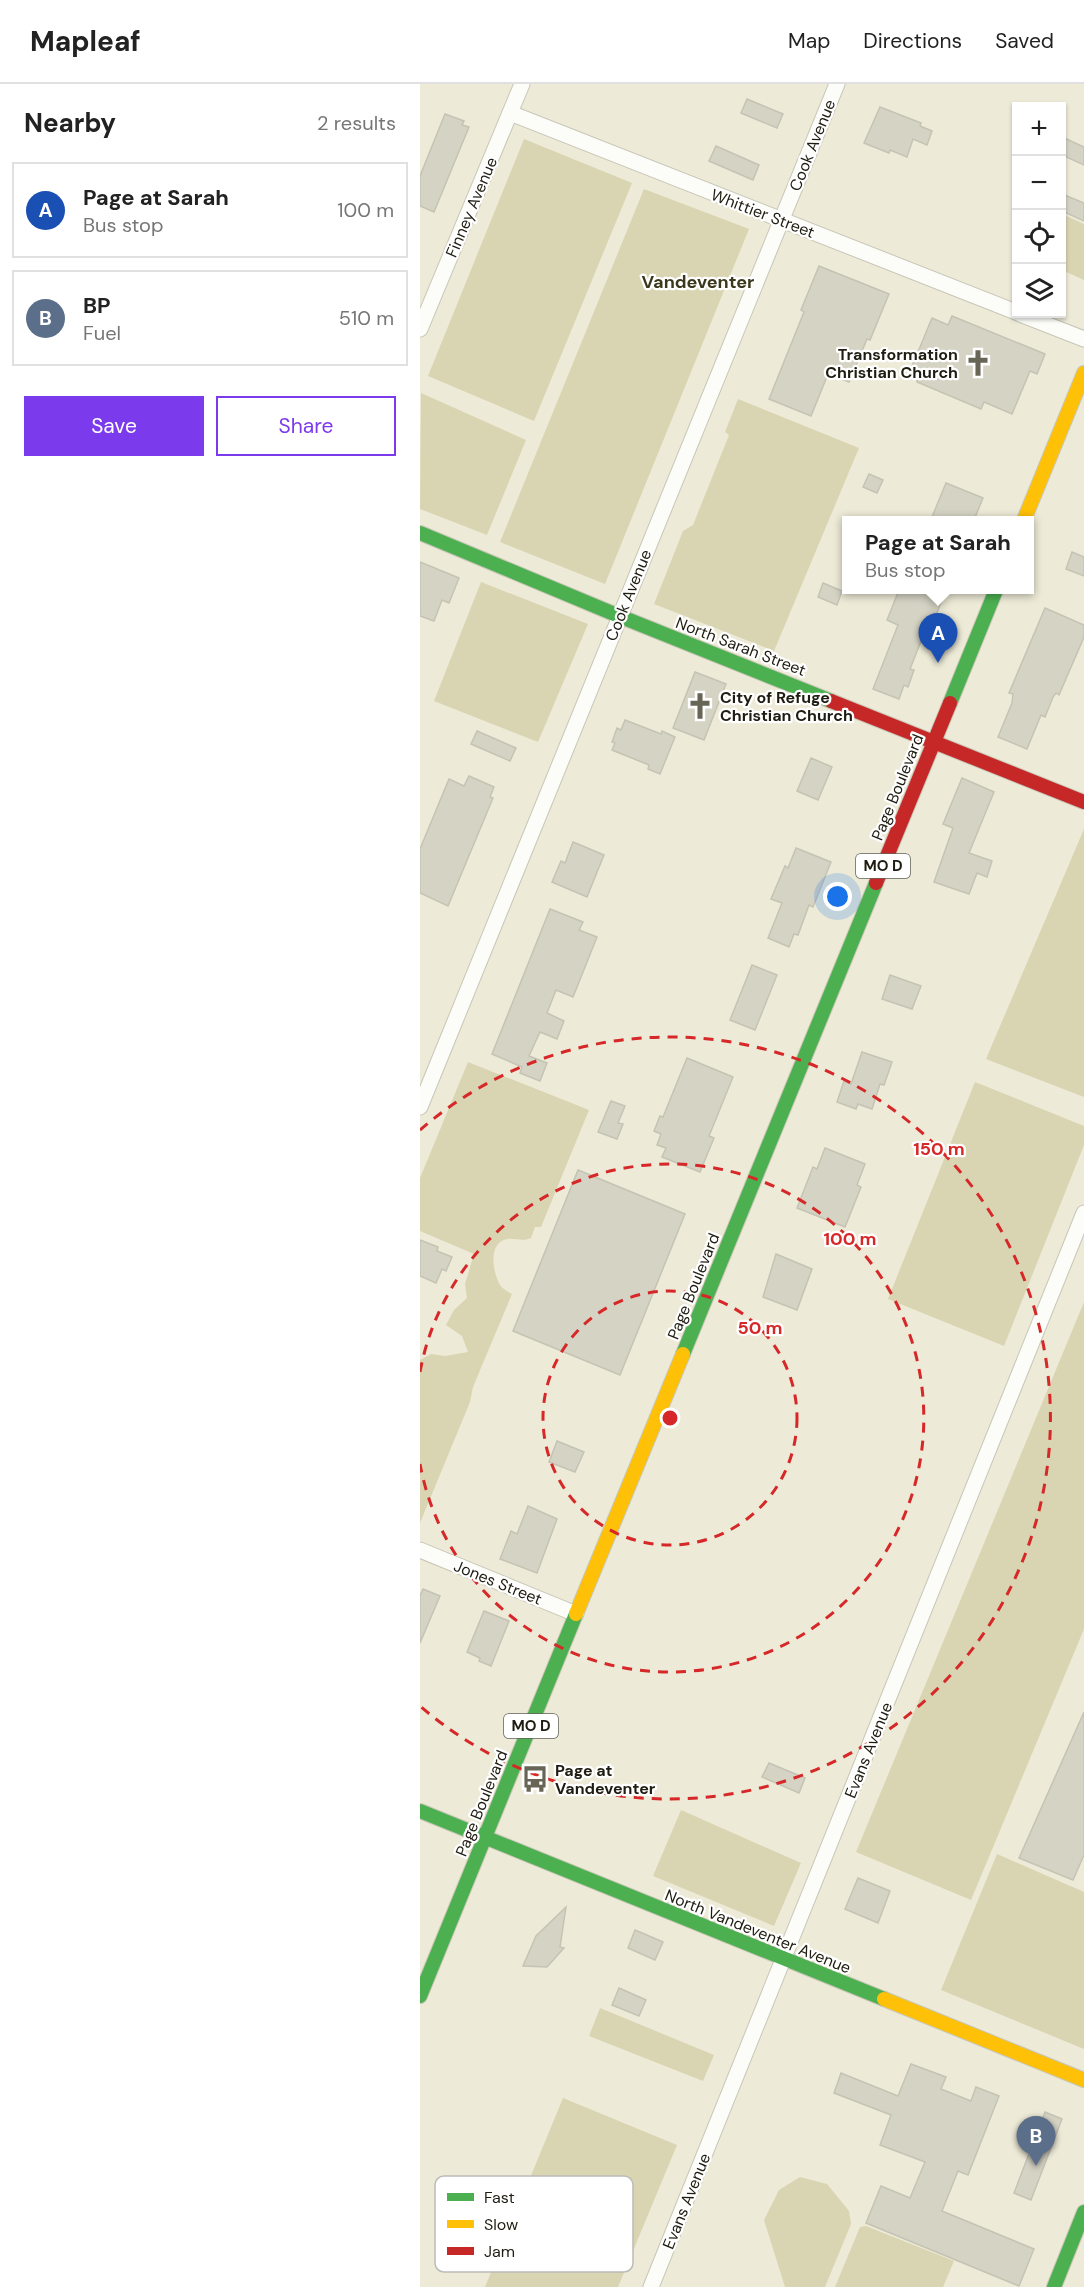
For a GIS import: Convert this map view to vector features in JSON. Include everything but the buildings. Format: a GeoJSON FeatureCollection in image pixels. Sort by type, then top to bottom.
{"type":"FeatureCollection","features":[{"type":"Feature","properties":{"kind":"main road"},"geometry":{"type":"LineString","coordinates":[[1026,516],[1084,373]]}},
{"type":"Feature","properties":{"kind":"main road","name":"North Sarah Street"},"geometry":{"type":"LineString","coordinates":[[420,533],[619,616],[1084,802]]}},
{"type":"Feature","properties":{"kind":"main road","name":"Page Boulevard"},"geometry":{"type":"LineString","coordinates":[[420,1996],[994,594]]}},
{"type":"Feature","properties":{"kind":"main road","name":"North Vandeventer Avenue"},"geometry":{"type":"LineString","coordinates":[[420,1811],[1084,2080]]}},
{"type":"Feature","properties":{"kind":"main road"},"geometry":{"type":"LineString","coordinates":[[1054,2287],[1084,2212]]}},
{"type":"Feature","properties":{"kind":"street","name":"Finney Avenue"},"geometry":{"type":"LineString","coordinates":[[420,329],[522,84]]}},
{"type":"Feature","properties":{"kind":"street","name":"Cook Avenue"},"geometry":{"type":"LineString","coordinates":[[420,1107],[837,84]]}},
{"type":"Feature","properties":{"kind":"street","name":"Whittier Street"},"geometry":{"type":"LineString","coordinates":[[510,113],[1012,311]]}},
{"type":"Feature","properties":{"kind":"street","name":"Whittier Street"},"geometry":{"type":"LineString","coordinates":[[1031,318],[1084,339]]}},
{"type":"Feature","properties":{"kind":"street","name":"Evans Avenue"},"geometry":{"type":"LineString","coordinates":[[651,2287],[1084,1213]]}},
{"type":"Feature","properties":{"kind":"street","name":"Jones Street"},"geometry":{"type":"LineString","coordinates":[[420,1550],[576,1614]]}},
{"type":"Feature","properties":{"kind":"shaded area"},"geometry":{"type":"Polygon","coordinates":[[[524,139],[632,183],[534,421],[428,376],[524,139]]]}},
{"type":"Feature","properties":{"kind":"shaded area"},"geometry":{"type":"Polygon","coordinates":[[[644,189],[749,229],[605,584],[500,542],[644,189]]]}},
{"type":"Feature","properties":{"kind":"shaded area"},"geometry":{"type":"Polygon","coordinates":[[[1066,216],[1084,224],[1084,280],[1066,272],[1066,216]]]}},
{"type":"Feature","properties":{"kind":"shaded area"},"geometry":{"type":"Polygon","coordinates":[[[421,393],[526,440],[487,535],[420,509],[421,393]]]}},
{"type":"Feature","properties":{"kind":"shaded area"},"geometry":{"type":"Polygon","coordinates":[[[738,399],[859,448],[774,651],[654,604],[683,531],[693,525],[729,435],[725,432],[738,399]]]}},
{"type":"Feature","properties":{"kind":"shaded area"},"geometry":{"type":"Polygon","coordinates":[[[481,582],[588,624],[538,742],[434,701],[481,582]]]}},
{"type":"Feature","properties":{"kind":"shaded area"},"geometry":{"type":"Polygon","coordinates":[[[1084,829],[1084,1097],[986,1059],[1084,829]]]}},
{"type":"Feature","properties":{"kind":"shaded area"},"geometry":{"type":"Polygon","coordinates":[[[468,1062],[589,1110],[541,1227],[535,1227],[531,1238],[507,1239],[496,1246],[493,1259],[495,1273],[500,1285],[512,1294],[420,1523],[420,1360],[431,1354],[445,1356],[468,1352],[462,1336],[446,1325],[454,1310],[467,1298],[465,1284],[474,1254],[420,1231],[420,1178],[468,1062]]]}},
{"type":"Feature","properties":{"kind":"shaded area"},"geometry":{"type":"Polygon","coordinates":[[[975,1082],[1084,1126],[1084,1145],[1004,1346],[888,1299],[975,1082]]]}},
{"type":"Feature","properties":{"kind":"shaded area"},"geometry":{"type":"Polygon","coordinates":[[[1084,1302],[1084,1629],[971,1900],[856,1852],[1084,1302]]]}},
{"type":"Feature","properties":{"kind":"shaded area"},"geometry":{"type":"Polygon","coordinates":[[[681,1810],[801,1863],[774,1926],[653,1876],[681,1810]]]}},
{"type":"Feature","properties":{"kind":"shaded area"},"geometry":{"type":"Polygon","coordinates":[[[997,1854],[1084,1892],[1084,2049],[941,1990],[997,1854]]]}},
{"type":"Feature","properties":{"kind":"shaded area"},"geometry":{"type":"Polygon","coordinates":[[[600,2008],[714,2055],[703,2081],[589,2036],[600,2008]]]}},
{"type":"Feature","properties":{"kind":"shaded area"},"geometry":{"type":"Polygon","coordinates":[[[563,2098],[677,2145],[633,2251],[633,2176],[531,2176],[563,2098]]]}},
{"type":"Feature","properties":{"kind":"shaded area"},"geometry":{"type":"Polygon","coordinates":[[[800,2177],[827,2184],[849,2211],[851,2224],[825,2287],[785,2287],[764,2220],[779,2190],[800,2177]]]}},
{"type":"Feature","properties":{"kind":"shaded area"},"geometry":{"type":"Polygon","coordinates":[[[866,2226],[954,2261],[943,2287],[835,2287],[860,2227],[866,2226]]]}},
{"type":"Feature","properties":{"kind":"shaded area"},"geometry":{"type":"Polygon","coordinates":[[[491,2272],[624,2272],[618,2287],[485,2287],[491,2272]]]}},
{"type":"Feature","properties":{"kind":"traffic: fast"},"geometry":{"type":"LineString","coordinates":[[420,533],[831,701]]}},
{"type":"Feature","properties":{"kind":"traffic: fast"},"geometry":{"type":"LineString","coordinates":[[950,703],[994,594]]}},
{"type":"Feature","properties":{"kind":"traffic: fast"},"geometry":{"type":"LineString","coordinates":[[683,1354],[876,883]]}},
{"type":"Feature","properties":{"kind":"traffic: fast"},"geometry":{"type":"LineString","coordinates":[[420,1996],[576,1614]]}},
{"type":"Feature","properties":{"kind":"traffic: fast"},"geometry":{"type":"LineString","coordinates":[[420,1811],[884,1999]]}},
{"type":"Feature","properties":{"kind":"traffic: fast"},"geometry":{"type":"LineString","coordinates":[[1054,2287],[1084,2212]]}},
{"type":"Feature","properties":{"kind":"traffic: slow"},"geometry":{"type":"LineString","coordinates":[[1026,516],[1084,373]]}},
{"type":"Feature","properties":{"kind":"traffic: slow"},"geometry":{"type":"LineString","coordinates":[[576,1614],[683,1354]]}},
{"type":"Feature","properties":{"kind":"traffic: slow"},"geometry":{"type":"LineString","coordinates":[[884,1999],[1084,2080]]}},
{"type":"Feature","properties":{"kind":"traffic: jam"},"geometry":{"type":"LineString","coordinates":[[831,701],[1084,802]]}},
{"type":"Feature","properties":{"kind":"traffic: jam"},"geometry":{"type":"LineString","coordinates":[[876,883],[950,703]]}},
{"type":"Feature","properties":{"kind":"place","name":"Transformation Christian Church"},"geometry":{"type":"Point","coordinates":[978,363]}},
{"type":"Feature","properties":{"kind":"place","name":"Page at Sarah"},"geometry":{"type":"Point","coordinates":[938,663]}},
{"type":"Feature","properties":{"kind":"place","name":"City of Refuge Christian Church"},"geometry":{"type":"Point","coordinates":[700,706]}},
{"type":"Feature","properties":{"kind":"place","name":"Page at Vandeventer"},"geometry":{"type":"Point","coordinates":[535,1779]}},
{"type":"Feature","properties":{"kind":"place","name":"BP"},"geometry":{"type":"Point","coordinates":[1036,2166]}},
{"type":"Feature","properties":{"kind":"district","name":"Vandeventer"},"geometry":{"type":"Point","coordinates":[698,282]}}]}
